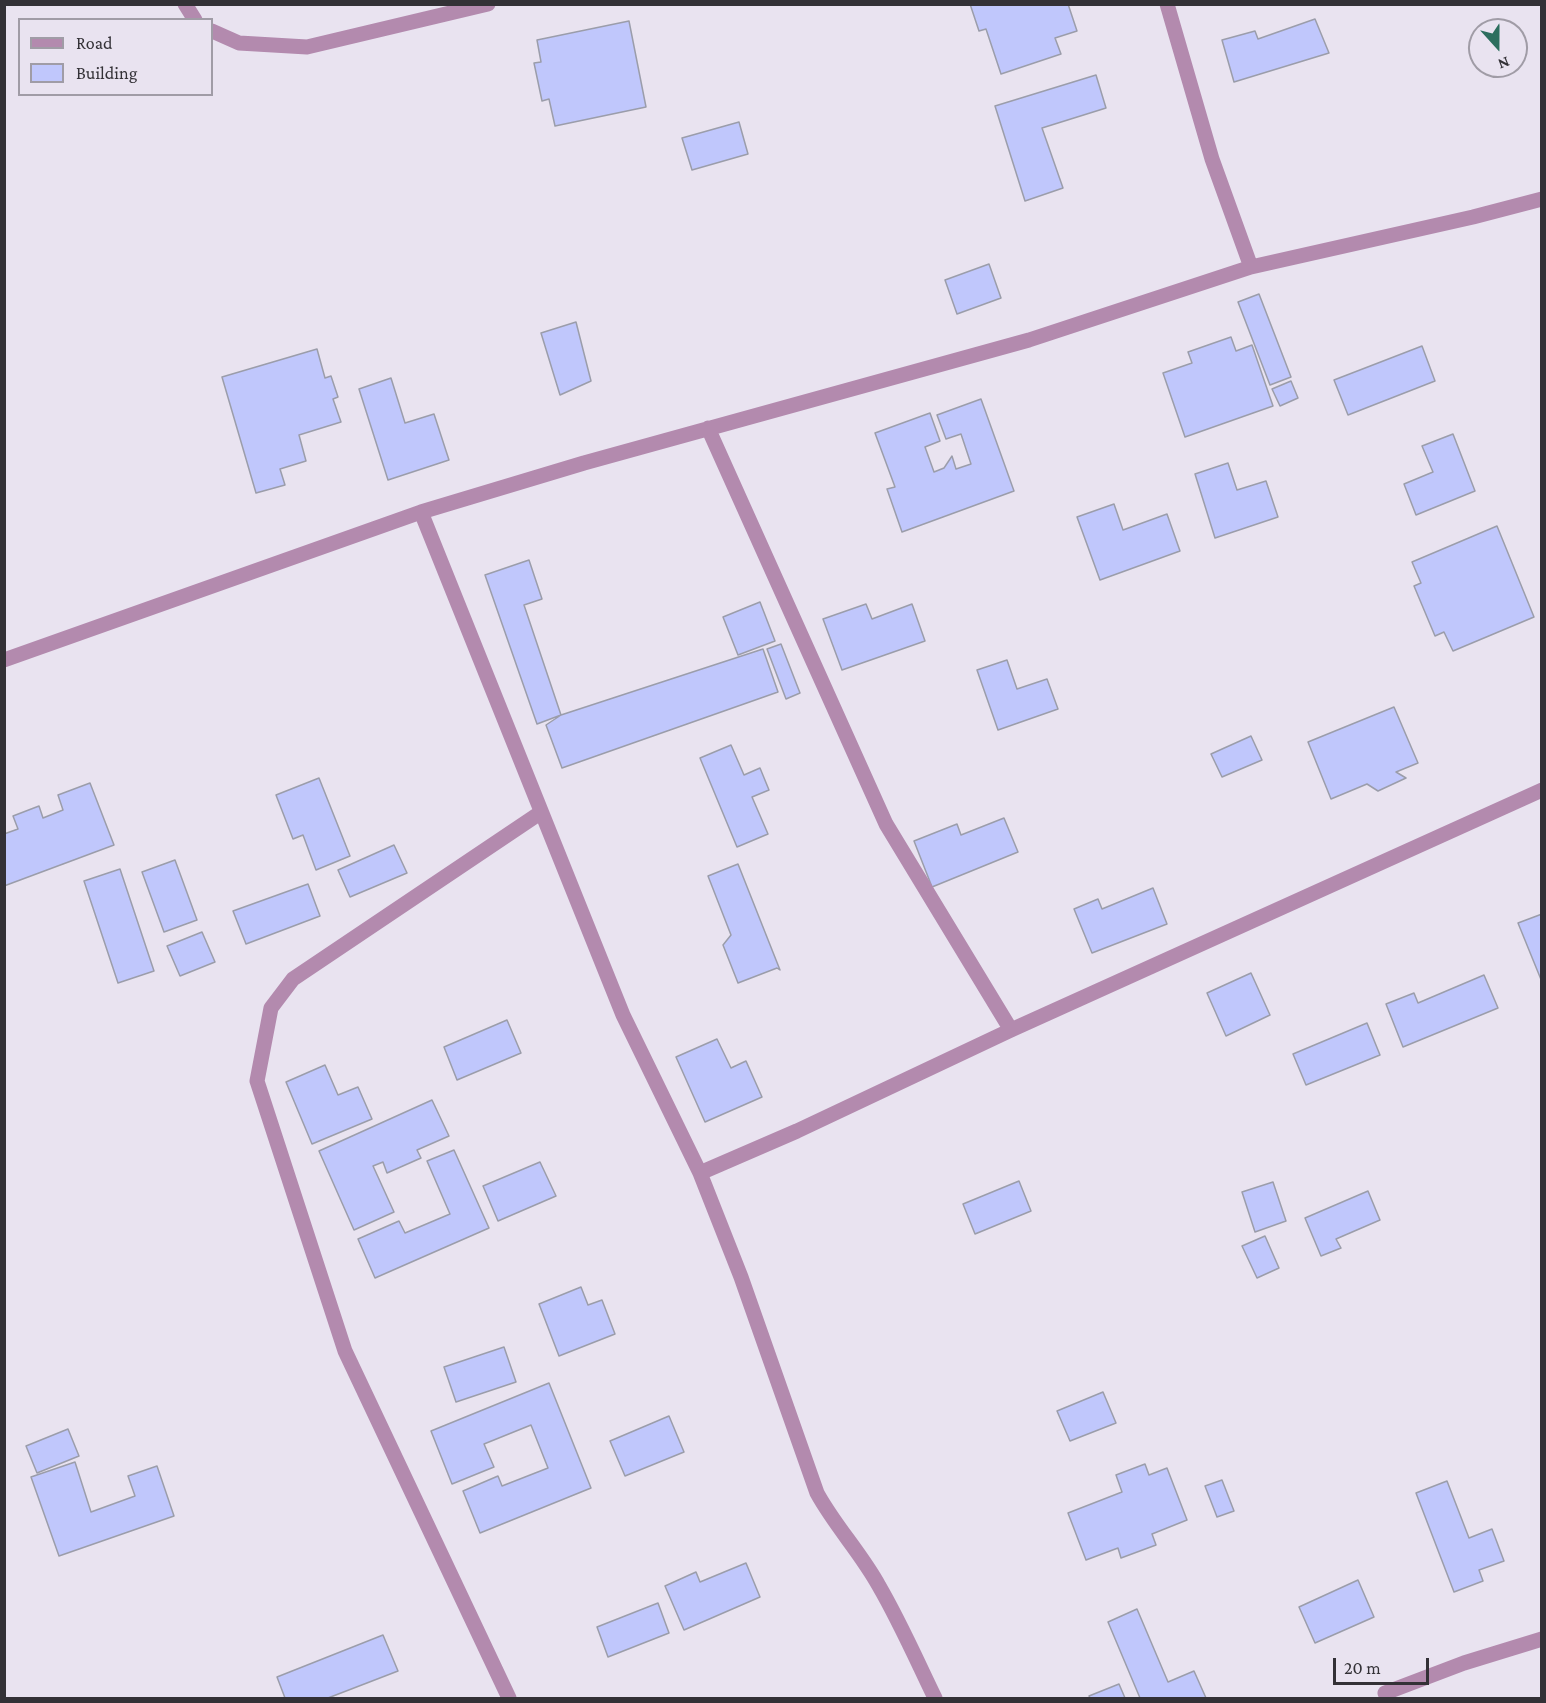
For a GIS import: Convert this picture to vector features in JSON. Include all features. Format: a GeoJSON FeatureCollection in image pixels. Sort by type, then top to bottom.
{"type":"FeatureCollection","features":[{"type":"Feature","properties":{"kind":"street"},"geometry":{"type":"LineString","coordinates":[[185,4],[194,18]]}},
{"type":"Feature","properties":{"kind":"street"},"geometry":{"type":"LineString","coordinates":[[213,31],[239,43],[307,47],[488,4]]}},
{"type":"Feature","properties":{"kind":"street"},"geometry":{"type":"LineString","coordinates":[[1167,4],[1212,159],[1251,267]]}},
{"type":"Feature","properties":{"kind":"street"},"geometry":{"type":"LineString","coordinates":[[4,660],[421,512],[708,428],[1029,339],[1251,267],[1473,217],[1542,199]]}},
{"type":"Feature","properties":{"kind":"street"},"geometry":{"type":"LineString","coordinates":[[708,428],[886,824],[1011,1030]]}},
{"type":"Feature","properties":{"kind":"street"},"geometry":{"type":"LineString","coordinates":[[421,512],[623,1015],[700,1173],[741,1277],[817,1493],[833,1522],[855,1548],[879,1585],[935,1698]]}},
{"type":"Feature","properties":{"kind":"street"},"geometry":{"type":"LineString","coordinates":[[700,1173],[797,1131],[1011,1030],[1542,790]]}},
{"type":"Feature","properties":{"kind":"street"},"geometry":{"type":"LineString","coordinates":[[509,1698],[345,1351],[257,1081],[271,1008],[293,979],[540,813]]}},
{"type":"Feature","properties":{"kind":"street"},"geometry":{"type":"LineString","coordinates":[[1387,1698],[1385,1693],[1434,1674],[1542,1639]]}},
{"type":"Feature","properties":{"kind":"building"},"geometry":{"type":"Polygon","coordinates":[[[970,4],[1068,4],[1077,31],[1055,38],[1061,54],[1001,74],[986,29],[979,31],[970,4]]]}},
{"type":"Feature","properties":{"kind":"building"},"geometry":{"type":"Polygon","coordinates":[[[1315,19],[1329,53],[1234,82],[1222,40],[1255,31],[1258,39],[1315,19]]]}},
{"type":"Feature","properties":{"kind":"building"},"geometry":{"type":"Polygon","coordinates":[[[629,21],[646,107],[555,126],[549,99],[542,101],[534,63],[541,62],[537,40],[629,21]]]}},
{"type":"Feature","properties":{"kind":"building"},"geometry":{"type":"Polygon","coordinates":[[[1096,75],[1106,108],[1042,128],[1063,188],[1025,201],[995,106],[1096,75]]]}},
{"type":"Feature","properties":{"kind":"building"},"geometry":{"type":"Polygon","coordinates":[[[739,122],[748,154],[692,170],[682,138],[739,122]]]}},
{"type":"Feature","properties":{"kind":"building"},"geometry":{"type":"Polygon","coordinates":[[[989,264],[1001,298],[957,314],[945,280],[989,264]]]}},
{"type":"Feature","properties":{"kind":"building"},"geometry":{"type":"Polygon","coordinates":[[[1259,294],[1291,377],[1270,385],[1238,302],[1259,294]]]}},
{"type":"Feature","properties":{"kind":"building"},"geometry":{"type":"Polygon","coordinates":[[[576,322],[591,381],[560,395],[541,333],[576,322]]]}},
{"type":"Feature","properties":{"kind":"building"},"geometry":{"type":"Polygon","coordinates":[[[1231,337],[1236,351],[1252,345],[1273,406],[1185,437],[1163,373],[1192,363],[1188,352],[1231,337]]]}},
{"type":"Feature","properties":{"kind":"building"},"geometry":{"type":"Polygon","coordinates":[[[1422,346],[1435,381],[1348,415],[1334,380],[1422,346]]]}},
{"type":"Feature","properties":{"kind":"building"},"geometry":{"type":"Polygon","coordinates":[[[317,349],[325,378],[331,376],[338,397],[333,399],[341,422],[299,435],[306,461],[280,469],[285,485],[256,493],[222,377],[317,349]]]}},
{"type":"Feature","properties":{"kind":"building"},"geometry":{"type":"Polygon","coordinates":[[[391,378],[405,423],[434,414],[449,460],[388,480],[359,389],[391,378]]]}},
{"type":"Feature","properties":{"kind":"building"},"geometry":{"type":"Polygon","coordinates":[[[1291,381],[1298,398],[1280,406],[1272,389],[1291,381]]]}},
{"type":"Feature","properties":{"kind":"building"},"geometry":{"type":"Polygon","coordinates":[[[981,399],[1014,491],[902,532],[887,489],[895,487],[875,433],[930,413],[940,441],[925,447],[934,472],[944,468],[952,456],[956,469],[971,464],[961,434],[946,439],[937,415],[981,399]]]}},
{"type":"Feature","properties":{"kind":"building"},"geometry":{"type":"Polygon","coordinates":[[[1453,434],[1475,491],[1416,515],[1404,484],[1433,472],[1422,446],[1453,434]]]}},
{"type":"Feature","properties":{"kind":"building"},"geometry":{"type":"Polygon","coordinates":[[[1228,463],[1237,490],[1266,481],[1278,517],[1215,538],[1195,474],[1228,463]]]}},
{"type":"Feature","properties":{"kind":"building"},"geometry":{"type":"Polygon","coordinates":[[[1114,504],[1123,530],[1167,514],[1180,551],[1100,580],[1077,517],[1114,504]]]}},
{"type":"Feature","properties":{"kind":"building"},"geometry":{"type":"Polygon","coordinates":[[[1497,526],[1534,617],[1453,651],[1444,632],[1435,636],[1414,586],[1421,583],[1412,562],[1497,526]]]}},
{"type":"Feature","properties":{"kind":"building"},"geometry":{"type":"Polygon","coordinates":[[[529,560],[542,599],[524,605],[561,715],[537,724],[485,575],[529,560]]]}},
{"type":"Feature","properties":{"kind":"building"},"geometry":{"type":"Polygon","coordinates":[[[760,602],[775,641],[738,655],[723,617],[760,602]]]}},
{"type":"Feature","properties":{"kind":"building"},"geometry":{"type":"Polygon","coordinates":[[[866,604],[872,619],[912,604],[925,641],[842,670],[823,619],[866,604]]]}},
{"type":"Feature","properties":{"kind":"building"},"geometry":{"type":"Polygon","coordinates":[[[781,644],[800,693],[786,699],[767,649],[781,644]]]}},
{"type":"Feature","properties":{"kind":"building"},"geometry":{"type":"Polygon","coordinates":[[[763,649],[778,692],[562,768],[546,725],[561,715],[763,649]]]}},
{"type":"Feature","properties":{"kind":"building"},"geometry":{"type":"Polygon","coordinates":[[[1007,660],[1017,689],[1047,679],[1058,709],[998,730],[977,670],[1007,660]]]}},
{"type":"Feature","properties":{"kind":"building"},"geometry":{"type":"Polygon","coordinates":[[[1394,707],[1418,763],[1396,772],[1406,778],[1378,791],[1367,784],[1331,799],[1308,742],[1394,707]]]}},
{"type":"Feature","properties":{"kind":"building"},"geometry":{"type":"Polygon","coordinates":[[[1251,736],[1262,760],[1222,777],[1211,754],[1251,736]]]}},
{"type":"Feature","properties":{"kind":"building"},"geometry":{"type":"Polygon","coordinates":[[[731,745],[744,775],[760,768],[769,790],[752,797],[768,834],[737,847],[700,758],[731,745]]]}},
{"type":"Feature","properties":{"kind":"building"},"geometry":{"type":"Polygon","coordinates":[[[319,778],[350,856],[316,870],[303,835],[293,839],[276,795],[319,778]]]}},
{"type":"Feature","properties":{"kind":"building"},"geometry":{"type":"Polygon","coordinates":[[[90,783],[114,845],[4,886],[4,834],[18,829],[13,816],[39,806],[43,818],[63,810],[58,795],[90,783]]]}},
{"type":"Feature","properties":{"kind":"building"},"geometry":{"type":"Polygon","coordinates":[[[1004,818],[1018,852],[932,887],[914,841],[957,824],[961,835],[1004,818]]]}},
{"type":"Feature","properties":{"kind":"building"},"geometry":{"type":"Polygon","coordinates":[[[394,845],[407,873],[350,897],[338,870],[394,845]]]}},
{"type":"Feature","properties":{"kind":"building"},"geometry":{"type":"Polygon","coordinates":[[[175,860],[197,920],[164,932],[142,872],[175,860]]]}},
{"type":"Feature","properties":{"kind":"building"},"geometry":{"type":"Polygon","coordinates":[[[738,864],[780,970],[777,968],[738,983],[723,945],[731,935],[708,876],[738,864]]]}},
{"type":"Feature","properties":{"kind":"building"},"geometry":{"type":"Polygon","coordinates":[[[120,869],[154,971],[118,983],[84,881],[120,869]]]}},
{"type":"Feature","properties":{"kind":"building"},"geometry":{"type":"Polygon","coordinates":[[[308,884],[320,916],[246,944],[233,911],[308,884]]]}},
{"type":"Feature","properties":{"kind":"building"},"geometry":{"type":"Polygon","coordinates":[[[1153,888],[1167,924],[1092,953],[1074,909],[1098,899],[1102,909],[1153,888]]]}},
{"type":"Feature","properties":{"kind":"building"},"geometry":{"type":"Polygon","coordinates":[[[1542,914],[1542,982],[1518,923],[1542,914]]]}},
{"type":"Feature","properties":{"kind":"building"},"geometry":{"type":"Polygon","coordinates":[[[202,932],[215,962],[180,976],[167,946],[202,932]]]}},
{"type":"Feature","properties":{"kind":"building"},"geometry":{"type":"Polygon","coordinates":[[[1251,973],[1270,1015],[1226,1036],[1207,993],[1251,973]]]}},
{"type":"Feature","properties":{"kind":"building"},"geometry":{"type":"Polygon","coordinates":[[[1484,975],[1498,1008],[1403,1047],[1386,1004],[1414,993],[1418,1003],[1484,975]]]}},
{"type":"Feature","properties":{"kind":"building"},"geometry":{"type":"Polygon","coordinates":[[[507,1020],[521,1053],[457,1080],[444,1047],[507,1020]]]}},
{"type":"Feature","properties":{"kind":"building"},"geometry":{"type":"Polygon","coordinates":[[[1367,1023],[1380,1055],[1306,1085],[1293,1054],[1367,1023]]]}},
{"type":"Feature","properties":{"kind":"building"},"geometry":{"type":"Polygon","coordinates":[[[717,1039],[731,1068],[746,1061],[762,1097],[705,1122],[676,1057],[717,1039]]]}},
{"type":"Feature","properties":{"kind":"building"},"geometry":{"type":"Polygon","coordinates":[[[325,1065],[338,1095],[358,1087],[372,1119],[312,1144],[286,1082],[325,1065]]]}},
{"type":"Feature","properties":{"kind":"building"},"geometry":{"type":"Polygon","coordinates":[[[432,1100],[449,1136],[417,1150],[421,1158],[387,1173],[383,1162],[373,1166],[394,1212],[354,1230],[319,1151],[432,1100]]]}},
{"type":"Feature","properties":{"kind":"building"},"geometry":{"type":"Polygon","coordinates":[[[454,1150],[489,1228],[375,1278],[358,1239],[399,1221],[405,1233],[450,1214],[427,1161],[454,1150]]]}},
{"type":"Feature","properties":{"kind":"building"},"geometry":{"type":"Polygon","coordinates":[[[540,1162],[556,1196],[498,1221],[483,1186],[540,1162]]]}},
{"type":"Feature","properties":{"kind":"building"},"geometry":{"type":"Polygon","coordinates":[[[1019,1181],[1031,1211],[975,1234],[963,1204],[1019,1181]]]}},
{"type":"Feature","properties":{"kind":"building"},"geometry":{"type":"Polygon","coordinates":[[[1273,1182],[1286,1221],[1255,1232],[1242,1192],[1273,1182]]]}},
{"type":"Feature","properties":{"kind":"building"},"geometry":{"type":"Polygon","coordinates":[[[1368,1191],[1380,1220],[1336,1239],[1341,1248],[1321,1256],[1305,1218],[1368,1191]]]}},
{"type":"Feature","properties":{"kind":"building"},"geometry":{"type":"Polygon","coordinates":[[[1265,1236],[1279,1268],[1257,1278],[1242,1246],[1265,1236]]]}},
{"type":"Feature","properties":{"kind":"building"},"geometry":{"type":"Polygon","coordinates":[[[581,1287],[588,1305],[602,1300],[615,1334],[559,1356],[539,1304],[581,1287]]]}},
{"type":"Feature","properties":{"kind":"building"},"geometry":{"type":"Polygon","coordinates":[[[504,1347],[516,1382],[456,1402],[444,1367],[504,1347]]]}},
{"type":"Feature","properties":{"kind":"building"},"geometry":{"type":"Polygon","coordinates":[[[549,1383],[591,1488],[480,1533],[463,1491],[498,1476],[502,1486],[548,1468],[531,1425],[484,1444],[494,1467],[452,1484],[431,1431],[549,1383]]]}},
{"type":"Feature","properties":{"kind":"building"},"geometry":{"type":"Polygon","coordinates":[[[1103,1392],[1116,1423],[1070,1441],[1057,1411],[1103,1392]]]}},
{"type":"Feature","properties":{"kind":"building"},"geometry":{"type":"Polygon","coordinates":[[[669,1416],[684,1452],[625,1476],[610,1441],[669,1416]]]}},
{"type":"Feature","properties":{"kind":"building"},"geometry":{"type":"Polygon","coordinates":[[[68,1429],[79,1456],[37,1473],[26,1446],[68,1429]]]}},
{"type":"Feature","properties":{"kind":"building"},"geometry":{"type":"Polygon","coordinates":[[[75,1462],[91,1512],[135,1496],[128,1476],[157,1466],[174,1516],[59,1556],[31,1477],[75,1462]]]}},
{"type":"Feature","properties":{"kind":"building"},"geometry":{"type":"Polygon","coordinates":[[[1145,1464],[1149,1475],[1167,1468],[1187,1520],[1152,1534],[1156,1545],[1121,1558],[1118,1548],[1086,1560],[1068,1513],[1122,1492],[1116,1475],[1145,1464]]]}},
{"type":"Feature","properties":{"kind":"building"},"geometry":{"type":"Polygon","coordinates":[[[1222,1480],[1234,1511],[1217,1517],[1205,1486],[1222,1480]]]}},
{"type":"Feature","properties":{"kind":"building"},"geometry":{"type":"Polygon","coordinates":[[[1447,1481],[1469,1538],[1492,1529],[1504,1561],[1479,1570],[1483,1581],[1454,1592],[1416,1493],[1447,1481]]]}},
{"type":"Feature","properties":{"kind":"building"},"geometry":{"type":"Polygon","coordinates":[[[746,1563],[760,1597],[684,1630],[665,1586],[696,1572],[700,1582],[746,1563]]]}},
{"type":"Feature","properties":{"kind":"building"},"geometry":{"type":"Polygon","coordinates":[[[1358,1580],[1374,1617],[1315,1643],[1299,1607],[1358,1580]]]}},
{"type":"Feature","properties":{"kind":"building"},"geometry":{"type":"Polygon","coordinates":[[[658,1603],[669,1633],[608,1657],[597,1627],[658,1603]]]}},
{"type":"Feature","properties":{"kind":"building"},"geometry":{"type":"Polygon","coordinates":[[[1137,1609],[1168,1682],[1194,1671],[1206,1698],[1140,1698],[1108,1622],[1137,1609]]]}},
{"type":"Feature","properties":{"kind":"building"},"geometry":{"type":"Polygon","coordinates":[[[383,1635],[398,1671],[328,1698],[285,1698],[277,1677],[383,1635]]]}},
{"type":"Feature","properties":{"kind":"building"},"geometry":{"type":"Polygon","coordinates":[[[1119,1684],[1125,1698],[1090,1698],[1089,1696],[1119,1684]]]}}]}
